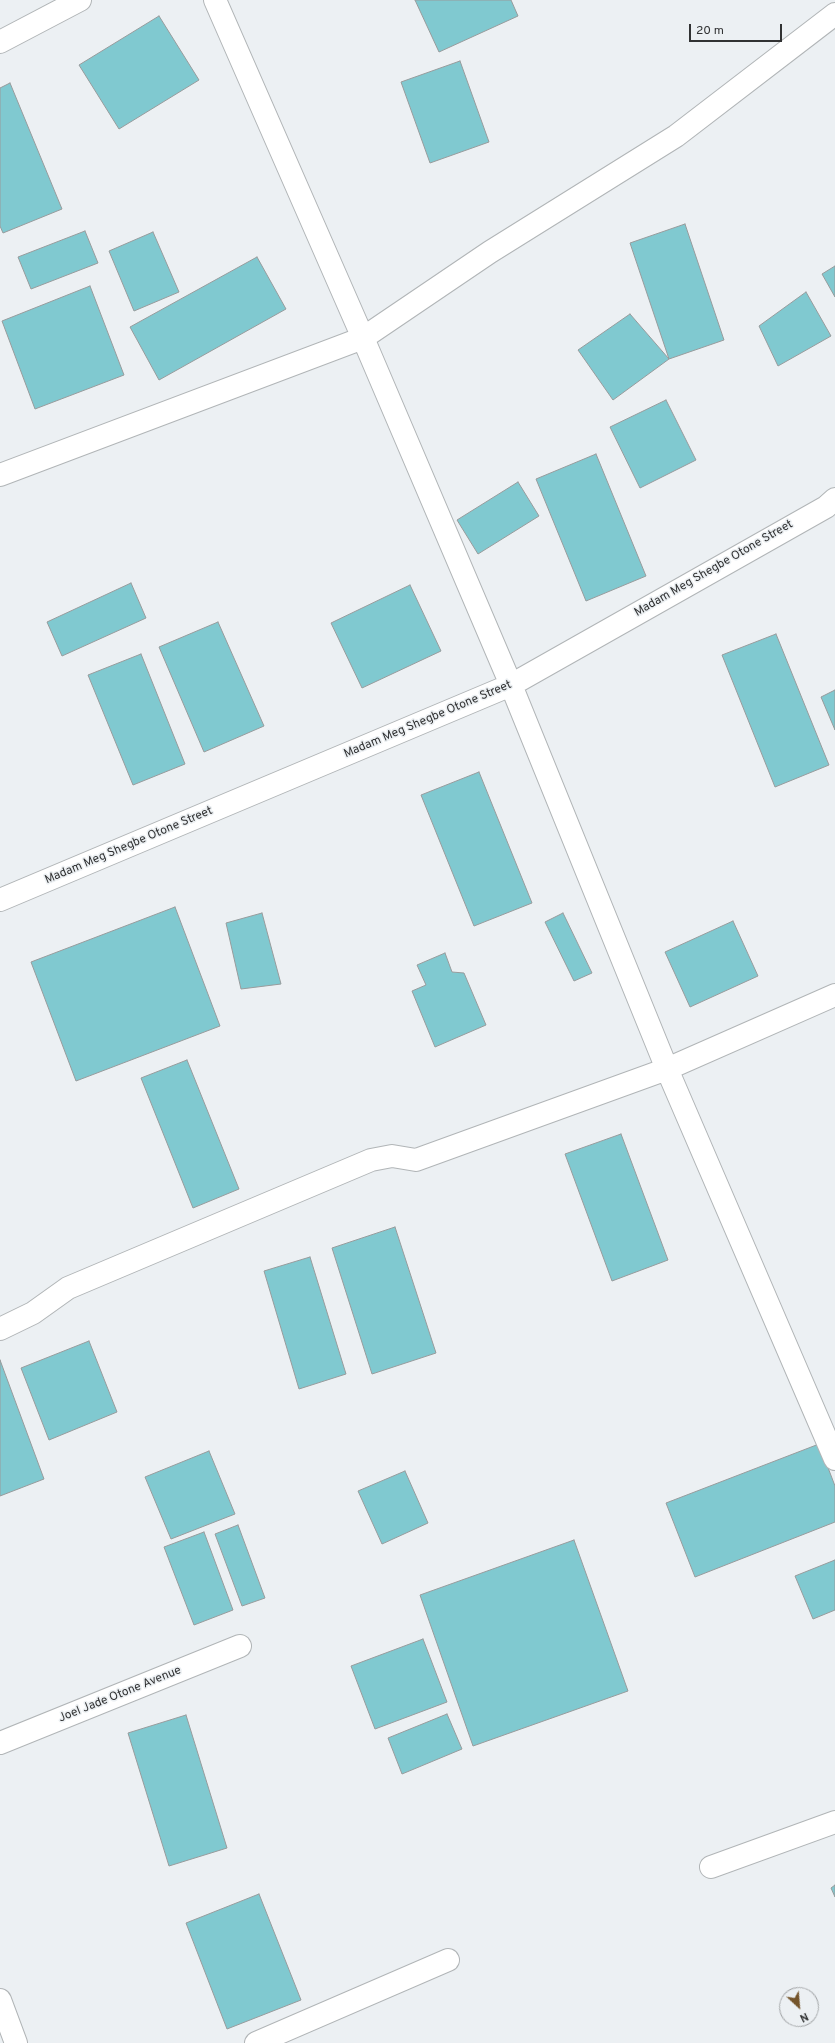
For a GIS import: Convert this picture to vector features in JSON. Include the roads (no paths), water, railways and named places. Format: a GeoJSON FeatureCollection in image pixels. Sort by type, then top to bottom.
{"type":"FeatureCollection","features":[{"type":"Feature","properties":{"kind":"street"},"geometry":{"type":"LineString","coordinates":[[0,42],[80,0]]}},
{"type":"Feature","properties":{"kind":"street"},"geometry":{"type":"LineString","coordinates":[[215,0],[364,338],[511,685],[667,1069],[828,1423],[835,1458]]}},
{"type":"Feature","properties":{"kind":"street"},"geometry":{"type":"LineString","coordinates":[[0,475],[364,338],[490,252],[676,136],[835,14]]}},
{"type":"Feature","properties":{"kind":"street","name":"Madam Meg Shegbe Otone Street"},"geometry":{"type":"LineString","coordinates":[[0,900],[511,685],[826,507],[835,499]]}},
{"type":"Feature","properties":{"kind":"street"},"geometry":{"type":"LineString","coordinates":[[0,1329],[33,1313],[68,1288],[371,1160],[392,1156],[416,1160],[667,1069],[835,994]]}},
{"type":"Feature","properties":{"kind":"street","name":"Joel Jade Otone Avenue"},"geometry":{"type":"LineString","coordinates":[[0,1743],[240,1646]]}},
{"type":"Feature","properties":{"kind":"street"},"geometry":{"type":"LineString","coordinates":[[711,1867],[835,1822]]}},
{"type":"Feature","properties":{"kind":"street"},"geometry":{"type":"LineString","coordinates":[[256,2043],[448,1960]]}},
{"type":"Feature","properties":{"kind":"street"},"geometry":{"type":"LineString","coordinates":[[0,2000],[16,2043]]}}]}
